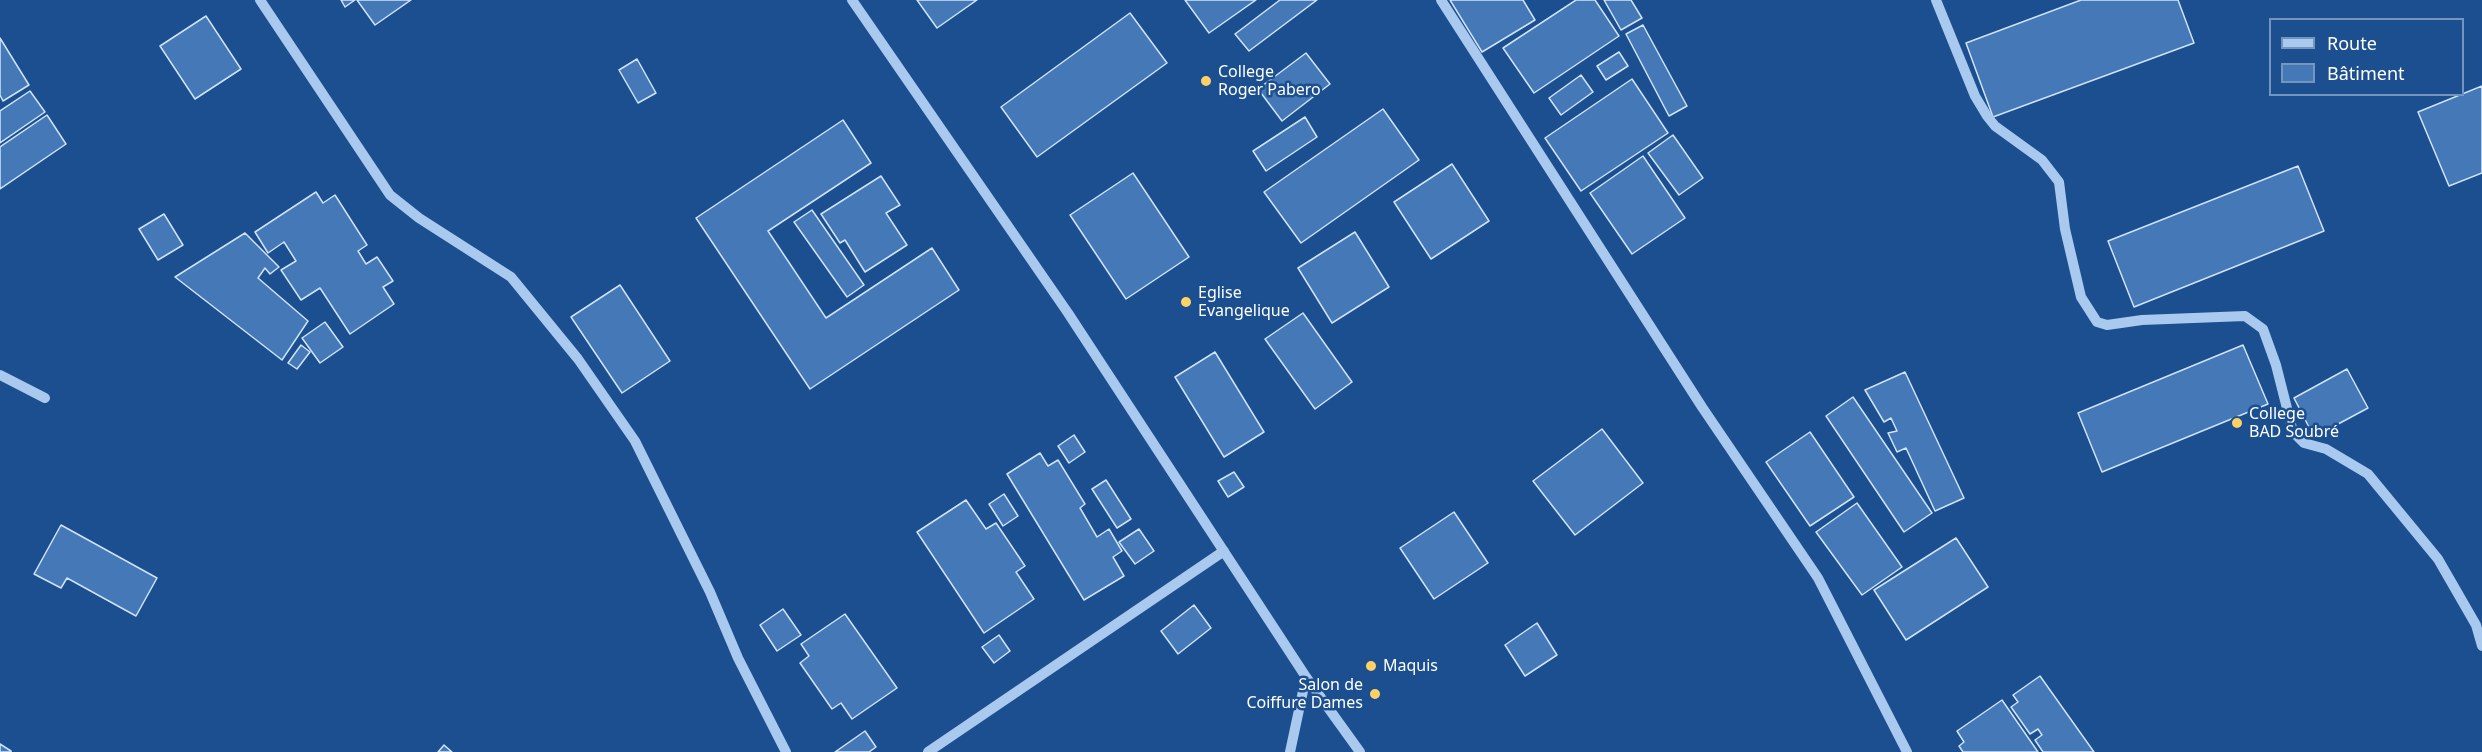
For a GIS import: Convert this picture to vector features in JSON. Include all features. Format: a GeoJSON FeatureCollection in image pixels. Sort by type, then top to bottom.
{"type":"FeatureCollection","features":[{"type":"Feature","properties":{"kind":"street"},"geometry":{"type":"LineString","coordinates":[[260,0],[390,195],[418,218],[511,277],[584,368],[635,441],[710,592],[738,658],[786,752]]}},
{"type":"Feature","properties":{"kind":"street"},"geometry":{"type":"LineString","coordinates":[[852,0],[1068,313],[1306,677],[1360,752]]}},
{"type":"Feature","properties":{"kind":"street"},"geometry":{"type":"LineString","coordinates":[[1441,0],[1702,407],[1818,578],[1907,752]]}},
{"type":"Feature","properties":{"kind":"street"},"geometry":{"type":"LineString","coordinates":[[1936,0],[1975,96],[1987,116],[1995,126],[2042,160],[2059,182],[2065,229],[2081,297],[2097,322],[2107,325],[2142,320],[2245,316],[2263,329],[2276,365],[2293,432],[2304,443],[2326,449],[2368,474],[2438,559],[2476,625],[2482,646]]}},
{"type":"Feature","properties":{"kind":"street"},"geometry":{"type":"LineString","coordinates":[[0,375],[45,398]]}},
{"type":"Feature","properties":{"kind":"street"},"geometry":{"type":"LineString","coordinates":[[928,752],[1224,551]]}},
{"type":"Feature","properties":{"kind":"street"},"geometry":{"type":"LineString","coordinates":[[1290,752],[1306,677]]}},
{"type":"Feature","properties":{"kind":"building"},"geometry":{"type":"Polygon","coordinates":[[[341,0],[355,0],[345,7],[341,0]]]}},
{"type":"Feature","properties":{"kind":"building"},"geometry":{"type":"Polygon","coordinates":[[[357,0],[411,0],[375,25],[357,0]]]}},
{"type":"Feature","properties":{"kind":"building"},"geometry":{"type":"Polygon","coordinates":[[[917,0],[977,0],[937,28],[917,0]]]}},
{"type":"Feature","properties":{"kind":"building"},"geometry":{"type":"Polygon","coordinates":[[[1185,0],[1256,0],[1209,33],[1185,0]]]}},
{"type":"Feature","properties":{"kind":"building"},"geometry":{"type":"Polygon","coordinates":[[[1280,0],[1317,0],[1249,51],[1235,34],[1280,0]]]}},
{"type":"Feature","properties":{"kind":"building"},"geometry":{"type":"Polygon","coordinates":[[[1450,0],[1523,0],[1535,20],[1482,52],[1450,0]]]}},
{"type":"Feature","properties":{"kind":"building"},"geometry":{"type":"Polygon","coordinates":[[[1576,0],[1595,0],[1619,36],[1534,93],[1503,48],[1576,0]]]}},
{"type":"Feature","properties":{"kind":"building"},"geometry":{"type":"Polygon","coordinates":[[[1604,0],[1631,0],[1642,18],[1621,30],[1604,0]]]}},
{"type":"Feature","properties":{"kind":"building"},"geometry":{"type":"Polygon","coordinates":[[[2081,0],[2178,0],[2194,43],[1993,117],[1966,43],[2081,0]]]}},
{"type":"Feature","properties":{"kind":"building"},"geometry":{"type":"Polygon","coordinates":[[[1130,13],[1167,63],[1037,157],[1001,107],[1130,13]]]}},
{"type":"Feature","properties":{"kind":"building"},"geometry":{"type":"Polygon","coordinates":[[[206,16],[241,69],[195,99],[160,46],[206,16]]]}},
{"type":"Feature","properties":{"kind":"building"},"geometry":{"type":"Polygon","coordinates":[[[1643,25],[1687,106],[1669,116],[1626,34],[1643,25]]]}},
{"type":"Feature","properties":{"kind":"building"},"geometry":{"type":"Polygon","coordinates":[[[0,38],[29,85],[3,101],[0,95],[0,38]]]}},
{"type":"Feature","properties":{"kind":"building"},"geometry":{"type":"Polygon","coordinates":[[[1619,52],[1628,66],[1606,80],[1597,66],[1619,52]]]}},
{"type":"Feature","properties":{"kind":"building"},"geometry":{"type":"Polygon","coordinates":[[[1306,53],[1330,84],[1282,121],[1258,89],[1306,53]]]}},
{"type":"Feature","properties":{"kind":"building"},"geometry":{"type":"Polygon","coordinates":[[[637,59],[656,93],[638,103],[619,70],[637,59]]]}},
{"type":"Feature","properties":{"kind":"building"},"geometry":{"type":"Polygon","coordinates":[[[1581,75],[1593,92],[1561,115],[1549,98],[1581,75]]]}},
{"type":"Feature","properties":{"kind":"building"},"geometry":{"type":"Polygon","coordinates":[[[1632,79],[1668,133],[1581,191],[1545,138],[1632,79]]]}},
{"type":"Feature","properties":{"kind":"building"},"geometry":{"type":"Polygon","coordinates":[[[2482,86],[2482,173],[2449,186],[2418,112],[2457,96],[2464,96],[2464,93],[2482,86]]]}},
{"type":"Feature","properties":{"kind":"building"},"geometry":{"type":"Polygon","coordinates":[[[30,91],[45,112],[0,143],[0,111],[30,91]]]}},
{"type":"Feature","properties":{"kind":"building"},"geometry":{"type":"Polygon","coordinates":[[[1383,109],[1419,160],[1301,243],[1264,192],[1383,109]]]}},
{"type":"Feature","properties":{"kind":"building"},"geometry":{"type":"Polygon","coordinates":[[[47,115],[66,144],[0,189],[0,147],[47,115]]]}},
{"type":"Feature","properties":{"kind":"building"},"geometry":{"type":"Polygon","coordinates":[[[1305,117],[1317,137],[1266,171],[1253,151],[1305,117]]]}},
{"type":"Feature","properties":{"kind":"building"},"geometry":{"type":"Polygon","coordinates":[[[843,120],[871,163],[768,231],[826,318],[932,248],[959,290],[810,389],[696,218],[843,120]]]}},
{"type":"Feature","properties":{"kind":"building"},"geometry":{"type":"Polygon","coordinates":[[[1673,135],[1703,178],[1679,195],[1648,153],[1673,135]]]}},
{"type":"Feature","properties":{"kind":"building"},"geometry":{"type":"Polygon","coordinates":[[[1643,156],[1685,218],[1632,254],[1590,193],[1643,156]]]}},
{"type":"Feature","properties":{"kind":"building"},"geometry":{"type":"Polygon","coordinates":[[[1452,164],[1489,221],[1431,259],[1394,202],[1452,164]]]}},
{"type":"Feature","properties":{"kind":"building"},"geometry":{"type":"Polygon","coordinates":[[[2298,166],[2324,231],[2134,307],[2108,241],[2298,166]]]}},
{"type":"Feature","properties":{"kind":"building"},"geometry":{"type":"Polygon","coordinates":[[[1133,173],[1189,257],[1126,299],[1070,215],[1133,173]]]}},
{"type":"Feature","properties":{"kind":"building"},"geometry":{"type":"Polygon","coordinates":[[[881,176],[900,205],[886,213],[907,245],[865,272],[845,240],[840,243],[821,214],[881,176]]]}},
{"type":"Feature","properties":{"kind":"building"},"geometry":{"type":"Polygon","coordinates":[[[316,192],[323,203],[335,195],[367,245],[358,251],[366,264],[377,257],[393,281],[383,287],[394,304],[350,334],[320,288],[301,300],[281,270],[296,261],[284,242],[268,253],[255,232],[316,192]]]}},
{"type":"Feature","properties":{"kind":"building"},"geometry":{"type":"Polygon","coordinates":[[[812,210],[864,285],[847,297],[794,222],[812,210]]]}},
{"type":"Feature","properties":{"kind":"building"},"geometry":{"type":"Polygon","coordinates":[[[164,214],[183,245],[158,260],[139,229],[164,214]]]}},
{"type":"Feature","properties":{"kind":"building"},"geometry":{"type":"Polygon","coordinates":[[[1355,232],[1389,287],[1332,323],[1298,268],[1355,232]]]}},
{"type":"Feature","properties":{"kind":"building"},"geometry":{"type":"Polygon","coordinates":[[[245,233],[279,267],[270,274],[265,268],[258,278],[308,321],[282,360],[175,277],[245,233]]]}},
{"type":"Feature","properties":{"kind":"building"},"geometry":{"type":"Polygon","coordinates":[[[620,285],[670,361],[622,393],[571,317],[620,285]]]}},
{"type":"Feature","properties":{"kind":"building"},"geometry":{"type":"Polygon","coordinates":[[[1303,313],[1352,382],[1315,409],[1265,339],[1303,313]]]}},
{"type":"Feature","properties":{"kind":"building"},"geometry":{"type":"Polygon","coordinates":[[[325,322],[343,347],[320,363],[302,338],[325,322]]]}},
{"type":"Feature","properties":{"kind":"building"},"geometry":{"type":"Polygon","coordinates":[[[301,345],[310,352],[297,369],[288,363],[301,345]]]}},
{"type":"Feature","properties":{"kind":"building"},"geometry":{"type":"Polygon","coordinates":[[[2243,345],[2268,404],[2102,472],[2078,413],[2243,345]]]}},
{"type":"Feature","properties":{"kind":"building"},"geometry":{"type":"Polygon","coordinates":[[[1215,352],[1264,432],[1224,457],[1175,377],[1215,352]]]}},
{"type":"Feature","properties":{"kind":"building"},"geometry":{"type":"Polygon","coordinates":[[[2347,369],[2368,408],[2314,437],[2294,398],[2347,369]]]}},
{"type":"Feature","properties":{"kind":"building"},"geometry":{"type":"Polygon","coordinates":[[[1905,372],[1964,498],[1935,511],[1906,448],[1897,452],[1888,433],[1897,431],[1891,418],[1884,422],[1865,390],[1905,372]]]}},
{"type":"Feature","properties":{"kind":"building"},"geometry":{"type":"Polygon","coordinates":[[[1853,397],[1932,513],[1904,532],[1826,416],[1853,397]]]}},
{"type":"Feature","properties":{"kind":"building"},"geometry":{"type":"Polygon","coordinates":[[[1602,429],[1643,483],[1575,535],[1533,481],[1602,429]]]}},
{"type":"Feature","properties":{"kind":"building"},"geometry":{"type":"Polygon","coordinates":[[[1810,432],[1854,497],[1810,526],[1766,462],[1810,432]]]}},
{"type":"Feature","properties":{"kind":"building"},"geometry":{"type":"Polygon","coordinates":[[[1074,435],[1085,452],[1069,463],[1058,446],[1074,435]]]}},
{"type":"Feature","properties":{"kind":"building"},"geometry":{"type":"Polygon","coordinates":[[[1040,453],[1048,466],[1058,460],[1085,504],[1080,508],[1097,537],[1109,529],[1122,551],[1113,557],[1124,576],[1084,600],[1007,474],[1040,453]]]}},
{"type":"Feature","properties":{"kind":"building"},"geometry":{"type":"Polygon","coordinates":[[[1234,472],[1244,487],[1228,497],[1218,481],[1234,472]]]}},
{"type":"Feature","properties":{"kind":"building"},"geometry":{"type":"Polygon","coordinates":[[[1106,480],[1131,519],[1117,528],[1092,489],[1106,480]]]}},
{"type":"Feature","properties":{"kind":"building"},"geometry":{"type":"Polygon","coordinates":[[[1004,494],[1018,516],[1003,526],[989,504],[1004,494]]]}},
{"type":"Feature","properties":{"kind":"building"},"geometry":{"type":"Polygon","coordinates":[[[966,500],[986,529],[996,523],[1025,566],[1016,572],[1034,599],[984,633],[917,532],[966,500]]]}},
{"type":"Feature","properties":{"kind":"building"},"geometry":{"type":"Polygon","coordinates":[[[1857,503],[1902,567],[1862,595],[1816,532],[1857,503]]]}},
{"type":"Feature","properties":{"kind":"building"},"geometry":{"type":"Polygon","coordinates":[[[1454,512],[1488,563],[1434,599],[1400,548],[1454,512]]]}},
{"type":"Feature","properties":{"kind":"building"},"geometry":{"type":"Polygon","coordinates":[[[61,525],[157,578],[136,616],[67,578],[61,588],[34,574],[61,525]]]}},
{"type":"Feature","properties":{"kind":"building"},"geometry":{"type":"Polygon","coordinates":[[[1139,529],[1154,551],[1135,564],[1119,542],[1139,529]]]}},
{"type":"Feature","properties":{"kind":"building"},"geometry":{"type":"Polygon","coordinates":[[[1956,538],[1988,587],[1906,640],[1874,590],[1956,538]]]}},
{"type":"Feature","properties":{"kind":"building"},"geometry":{"type":"Polygon","coordinates":[[[1194,605],[1211,628],[1178,654],[1161,631],[1194,605]]]}},
{"type":"Feature","properties":{"kind":"building"},"geometry":{"type":"Polygon","coordinates":[[[783,609],[801,635],[777,651],[760,625],[783,609]]]}},
{"type":"Feature","properties":{"kind":"building"},"geometry":{"type":"Polygon","coordinates":[[[845,614],[897,688],[852,719],[841,703],[832,709],[800,663],[809,656],[801,644],[845,614]]]}},
{"type":"Feature","properties":{"kind":"building"},"geometry":{"type":"Polygon","coordinates":[[[1537,623],[1557,655],[1525,676],[1505,645],[1537,623]]]}},
{"type":"Feature","properties":{"kind":"building"},"geometry":{"type":"Polygon","coordinates":[[[999,635],[1010,651],[994,663],[982,647],[999,635]]]}},
{"type":"Feature","properties":{"kind":"building"},"geometry":{"type":"Polygon","coordinates":[[[2040,676],[2094,752],[2043,752],[2035,740],[2042,735],[2038,729],[2030,734],[2011,707],[2018,702],[2013,695],[2040,676]]]}},
{"type":"Feature","properties":{"kind":"building"},"geometry":{"type":"Polygon","coordinates":[[[2002,700],[2038,752],[1963,752],[1959,746],[1964,742],[1957,731],[2002,700]]]}},
{"type":"Feature","properties":{"kind":"building"},"geometry":{"type":"Polygon","coordinates":[[[865,731],[876,747],[869,752],[835,752],[865,731]]]}},
{"type":"Feature","properties":{"kind":"building"},"geometry":{"type":"Polygon","coordinates":[[[0,744],[11,751],[11,752],[0,752],[0,744]]]}},
{"type":"Feature","properties":{"kind":"building"},"geometry":{"type":"Polygon","coordinates":[[[444,745],[452,752],[438,752],[444,745]]]}},
{"type":"Feature","properties":{"kind":"place","name":"College Roger Pabero"},"geometry":{"type":"Point","coordinates":[1206,81]}},
{"type":"Feature","properties":{"kind":"place","name":"Eglise Evangelique"},"geometry":{"type":"Point","coordinates":[1186,302]}},
{"type":"Feature","properties":{"kind":"place","name":"College BAD Soubré"},"geometry":{"type":"Point","coordinates":[2237,423]}},
{"type":"Feature","properties":{"kind":"place","name":"Maquis"},"geometry":{"type":"Point","coordinates":[1371,666]}},
{"type":"Feature","properties":{"kind":"place","name":"Salon de Coiffure Dames"},"geometry":{"type":"Point","coordinates":[1375,694]}}]}
